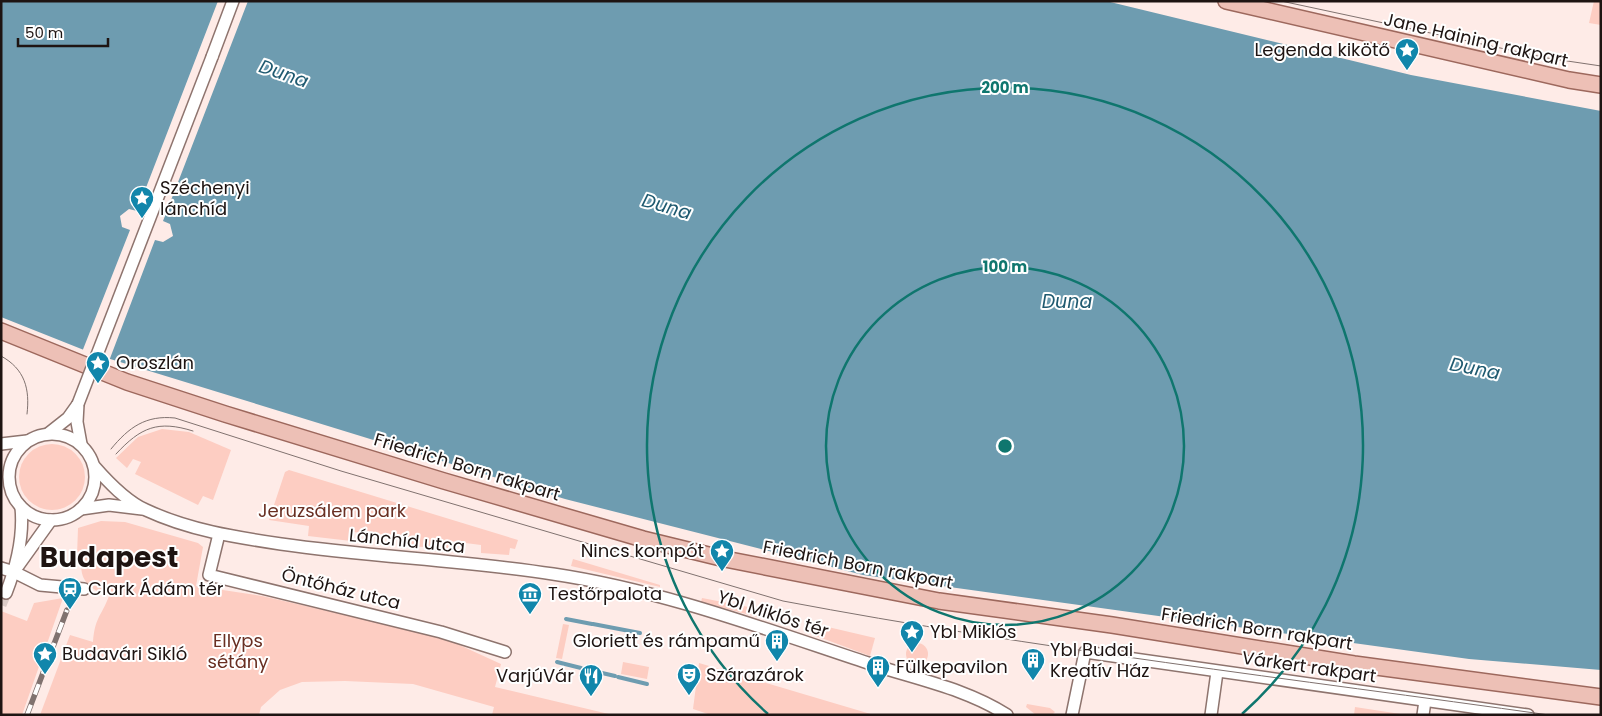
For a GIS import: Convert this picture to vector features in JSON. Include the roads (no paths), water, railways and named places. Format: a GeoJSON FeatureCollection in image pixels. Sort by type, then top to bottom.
{"type":"FeatureCollection","features":[{"type":"Feature","properties":{"kind":"main road","name":"Jane Haining rakpart"},"geometry":{"type":"LineString","coordinates":[[1226,1],[1569,80],[1601,85]]}},
{"type":"Feature","properties":{"kind":"main road","name":"Friedrich Born rakpart"},"geometry":{"type":"LineString","coordinates":[[1,331],[127,382],[444,482],[643,539],[725,559],[939,601],[1112,625],[1354,664],[1601,697]]}},
{"type":"Feature","properties":{"kind":"street"},"geometry":{"type":"LineString","coordinates":[[1,444],[27,441],[49,433],[60,426],[78,404],[234,1]]}},
{"type":"Feature","properties":{"kind":"street"},"geometry":{"type":"LineString","coordinates":[[20,507],[35,517],[51,520],[67,517],[81,510],[87,503],[95,486],[95,467],[92,458],[80,439],[78,404]]}},
{"type":"Feature","properties":{"kind":"street"},"geometry":{"type":"LineString","coordinates":[[49,433],[80,439]]}},
{"type":"Feature","properties":{"kind":"street"},"geometry":{"type":"LineString","coordinates":[[6,593],[14,572],[22,523],[20,507],[9,486],[5,469],[14,455],[27,441]]}},
{"type":"Feature","properties":{"kind":"street","name":"Lánchíd utca"},"geometry":{"type":"LineString","coordinates":[[95,467],[109,483],[144,509],[183,526],[219,534],[363,555],[522,570]]}},
{"type":"Feature","properties":{"kind":"street","name":"Lánchíd utca"},"geometry":{"type":"LineString","coordinates":[[81,510],[109,505],[144,509]]}},
{"type":"Feature","properties":{"kind":"street"},"geometry":{"type":"LineString","coordinates":[[14,572],[51,520]]}},
{"type":"Feature","properties":{"kind":"street","name":"Öntőház utca"},"geometry":{"type":"LineString","coordinates":[[219,534],[208,575],[440,632],[505,652]]}},
{"type":"Feature","properties":{"kind":"street"},"geometry":{"type":"LineString","coordinates":[[1,568],[14,572],[40,585],[84,589]]}},
{"type":"Feature","properties":{"kind":"street","name":"Ybl Miklós tér"},"geometry":{"type":"LineString","coordinates":[[522,570],[606,583],[689,606],[970,695],[1007,715]]}},
{"type":"Feature","properties":{"kind":"street","name":"Várkert rakpart"},"geometry":{"type":"LineString","coordinates":[[1072,715],[1085,652],[1528,715]]}},
{"type":"Feature","properties":{"kind":"street"},"geometry":{"type":"LineString","coordinates":[[1211,715],[1217,672]]}},
{"type":"Feature","properties":{"kind":"street"},"geometry":{"type":"LineString","coordinates":[[1423,715],[1425,701]]}},
{"type":"Feature","properties":{"kind":"water","name":"Duna"},"geometry":{"type":"Polygon","coordinates":[[[1,1],[1106,1],[1411,75],[1601,111],[1601,670],[1469,659],[863,575],[565,499],[94,354],[1,317],[1,1]]]}},
{"type":"Feature","properties":{"kind":"waterway"},"geometry":{"type":"LineString","coordinates":[[566,619],[592,624]]}},
{"type":"Feature","properties":{"kind":"waterway"},"geometry":{"type":"LineString","coordinates":[[593,624],[640,633]]}},
{"type":"Feature","properties":{"kind":"waterway"},"geometry":{"type":"LineString","coordinates":[[557,662],[581,668]]}},
{"type":"Feature","properties":{"kind":"waterway"},"geometry":{"type":"LineString","coordinates":[[585,669],[615,676]]}},
{"type":"Feature","properties":{"kind":"waterway"},"geometry":{"type":"LineString","coordinates":[[618,677],[647,684]]}},
{"type":"Feature","properties":{"kind":"tunnel"},"geometry":{"type":"LineString","coordinates":[[1,605],[6,593]]}},
{"type":"Feature","properties":{"kind":"tram line"},"geometry":{"type":"LineString","coordinates":[[1281,1],[1547,58],[1601,66]]}},
{"type":"Feature","properties":{"kind":"tram line"},"geometry":{"type":"LineString","coordinates":[[1,356],[21,373],[28,396],[27,414]]}},
{"type":"Feature","properties":{"kind":"tram line"},"geometry":{"type":"LineString","coordinates":[[111,449],[125,434],[139,424],[155,418],[175,418],[341,471],[783,601],[1070,649],[1549,715]]}},
{"type":"Feature","properties":{"kind":"tram line"},"geometry":{"type":"LineString","coordinates":[[116,454],[134,437],[151,428],[170,426],[193,431]]}},
{"type":"Feature","properties":{"kind":"railway"},"geometry":{"type":"LineString","coordinates":[[27,715],[67,610]]}},
{"type":"Feature","properties":{"kind":"place","name":"Legenda kikötő"},"geometry":{"type":"Point","coordinates":[1407,71]}},
{"type":"Feature","properties":{"kind":"place","name":"Széchenyi lánchíd"},"geometry":{"type":"Point","coordinates":[142,219]}},
{"type":"Feature","properties":{"kind":"place","name":"Oroszlán"},"geometry":{"type":"Point","coordinates":[98,384]}},
{"type":"Feature","properties":{"kind":"place","name":"Nincs kompót"},"geometry":{"type":"Point","coordinates":[722,572]}},
{"type":"Feature","properties":{"kind":"place","name":"Clark Ádám tér"},"geometry":{"type":"Point","coordinates":[70,610]}},
{"type":"Feature","properties":{"kind":"place","name":"Testőrpalota"},"geometry":{"type":"Point","coordinates":[530,615]}},
{"type":"Feature","properties":{"kind":"place","name":"Ybl Miklós"},"geometry":{"type":"Point","coordinates":[912,653]}},
{"type":"Feature","properties":{"kind":"place","name":"Gloriett és rámpamű"},"geometry":{"type":"Point","coordinates":[777,662]}},
{"type":"Feature","properties":{"kind":"place","name":"Budavári Sikló"},"geometry":{"type":"Point","coordinates":[45,675]}},
{"type":"Feature","properties":{"kind":"place","name":"Ybl Budai Kreatív Ház"},"geometry":{"type":"Point","coordinates":[1033,681]}},
{"type":"Feature","properties":{"kind":"place","name":"Fülkepavilon"},"geometry":{"type":"Point","coordinates":[878,688]}},
{"type":"Feature","properties":{"kind":"place","name":"Szárazárok"},"geometry":{"type":"Point","coordinates":[689,696]}},
{"type":"Feature","properties":{"kind":"place","name":"VarjúVár"},"geometry":{"type":"Point","coordinates":[591,697]}},
{"type":"Feature","properties":{"kind":"district","name":"Budapest"},"geometry":{"type":"Point","coordinates":[109,557]}},
{"type":"Feature","properties":{"kind":"park label","name":"Jeruzsálem park"},"geometry":{"type":"Point","coordinates":[332,511]}},
{"type":"Feature","properties":{"kind":"park label","name":"Ellyps sétány"},"geometry":{"type":"Point","coordinates":[238,651]}}]}
